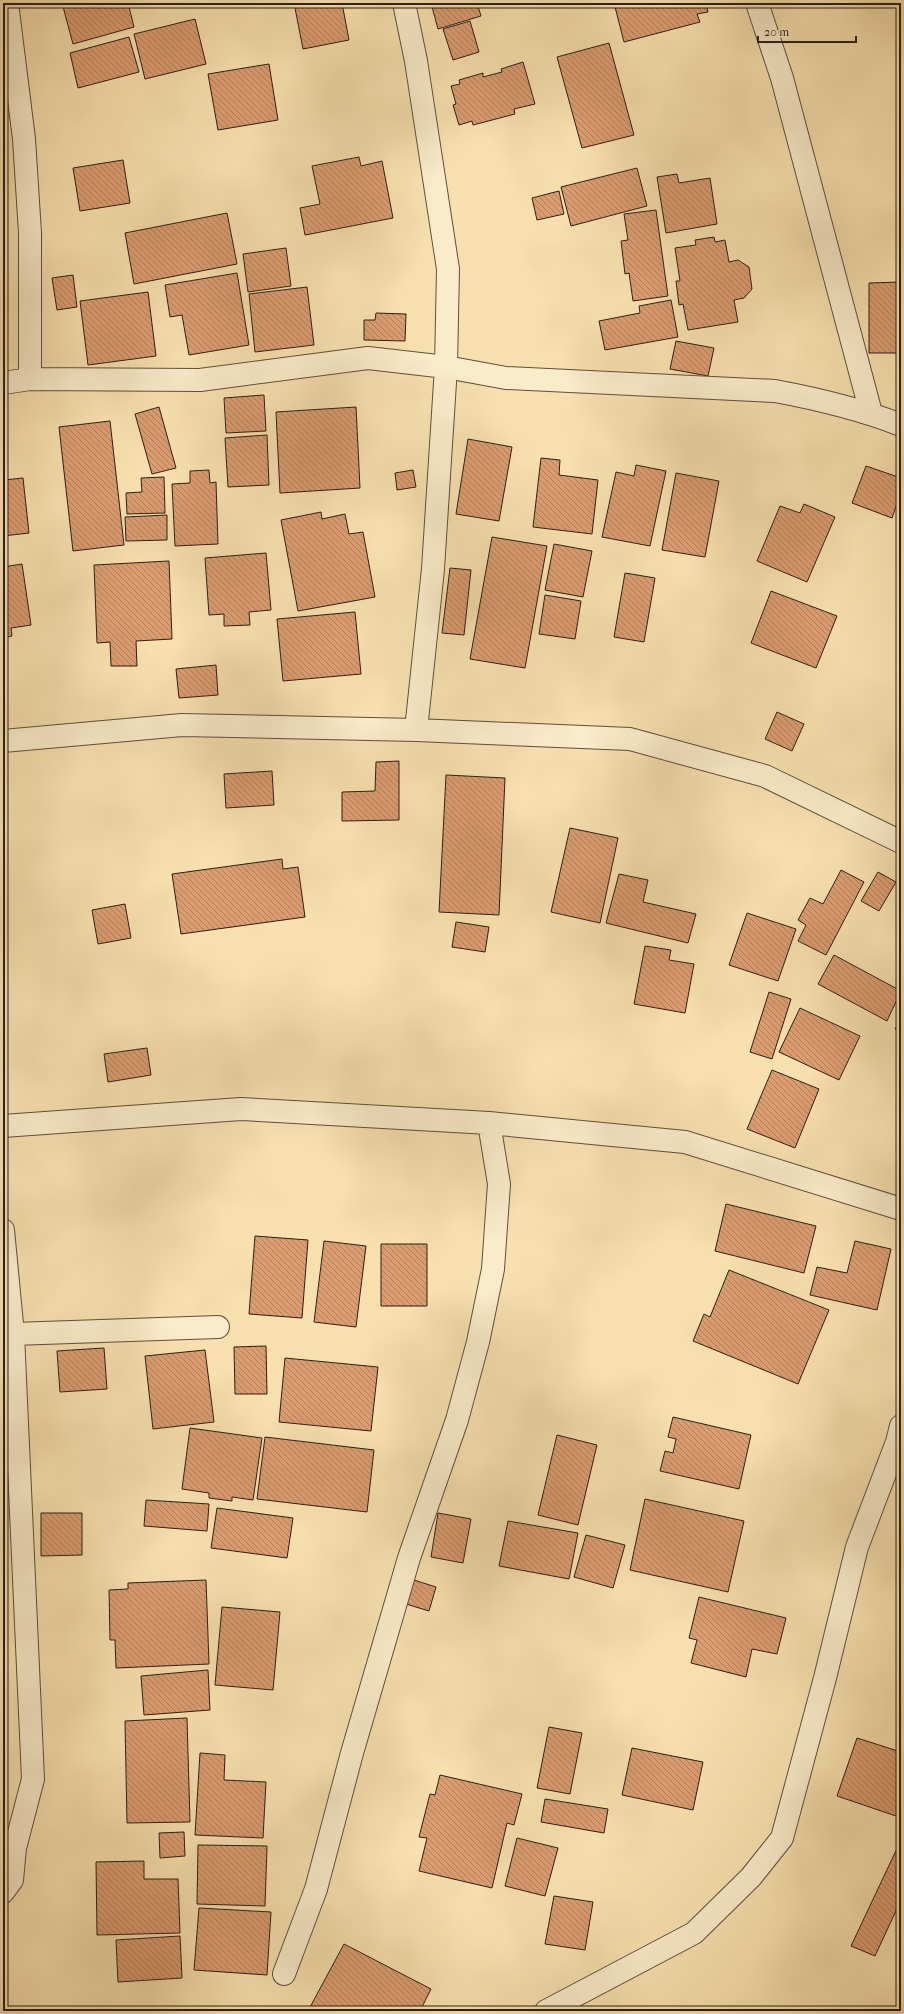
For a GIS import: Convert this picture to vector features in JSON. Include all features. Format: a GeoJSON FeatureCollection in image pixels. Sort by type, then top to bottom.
{"type":"FeatureCollection","features":[{"type":"Feature","properties":{"kind":"street"},"geometry":{"type":"LineString","coordinates":[[7,3],[24,139],[30,233],[30,379]]}},
{"type":"Feature","properties":{"kind":"street"},"geometry":{"type":"LineString","coordinates":[[404,3],[416,61],[448,269],[446,367],[433,569],[416,730]]}},
{"type":"Feature","properties":{"kind":"street"},"geometry":{"type":"LineString","coordinates":[[756,3],[782,78],[871,413]]}},
{"type":"Feature","properties":{"kind":"street"},"geometry":{"type":"LineString","coordinates":[[3,383],[30,379],[200,380],[368,358],[446,367],[506,378],[775,391],[871,413],[901,425]]}},
{"type":"Feature","properties":{"kind":"street"},"geometry":{"type":"LineString","coordinates":[[3,741],[182,725],[416,730],[630,739],[765,776],[901,842]]}},
{"type":"Feature","properties":{"kind":"street"},"geometry":{"type":"LineString","coordinates":[[3,1126],[241,1109],[489,1123],[685,1142],[901,1209]]}},
{"type":"Feature","properties":{"kind":"street"},"geometry":{"type":"LineString","coordinates":[[284,1974],[316,1889],[352,1753],[410,1552],[457,1420],[478,1342],[493,1270],[499,1184],[489,1123]]}},
{"type":"Feature","properties":{"kind":"street"},"geometry":{"type":"LineString","coordinates":[[3,1230],[12,1334],[33,1779],[9,1848],[12,1880],[3,1892]]}},
{"type":"Feature","properties":{"kind":"street"},"geometry":{"type":"LineString","coordinates":[[12,1334],[218,1327]]}},
{"type":"Feature","properties":{"kind":"street"},"geometry":{"type":"LineString","coordinates":[[546,2011],[694,1933],[752,1877],[782,1838],[825,1678],[857,1547],[897,1442],[901,1426]]}},
{"type":"Feature","properties":{"kind":"building"},"geometry":{"type":"Polygon","coordinates":[[[62,3],[128,3],[134,27],[73,44],[62,3]]]}},
{"type":"Feature","properties":{"kind":"building"},"geometry":{"type":"Polygon","coordinates":[[[200,3],[217,3],[201,7],[200,3]]]}},
{"type":"Feature","properties":{"kind":"building"},"geometry":{"type":"Polygon","coordinates":[[[294,3],[342,3],[349,40],[303,49],[294,3]]]}},
{"type":"Feature","properties":{"kind":"building"},"geometry":{"type":"Polygon","coordinates":[[[431,3],[477,3],[481,16],[438,29],[431,3]]]}},
{"type":"Feature","properties":{"kind":"building"},"geometry":{"type":"Polygon","coordinates":[[[614,3],[706,3],[708,12],[697,14],[700,22],[624,42],[614,3]]]}},
{"type":"Feature","properties":{"kind":"building"},"geometry":{"type":"Polygon","coordinates":[[[195,19],[206,64],[145,79],[134,34],[195,19]]]}},
{"type":"Feature","properties":{"kind":"building"},"geometry":{"type":"Polygon","coordinates":[[[470,21],[479,52],[453,60],[443,29],[470,21]]]}},
{"type":"Feature","properties":{"kind":"building"},"geometry":{"type":"Polygon","coordinates":[[[129,37],[139,72],[78,88],[70,53],[129,37]]]}},
{"type":"Feature","properties":{"kind":"building"},"geometry":{"type":"Polygon","coordinates":[[[609,43],[634,135],[582,148],[557,57],[609,43]]]}},
{"type":"Feature","properties":{"kind":"building"},"geometry":{"type":"Polygon","coordinates":[[[523,62],[535,104],[514,109],[515,114],[473,125],[472,121],[459,125],[453,105],[456,104],[451,86],[460,84],[459,80],[483,73],[483,77],[502,72],[501,69],[523,62]]]}},
{"type":"Feature","properties":{"kind":"building"},"geometry":{"type":"Polygon","coordinates":[[[269,64],[278,120],[218,130],[208,74],[269,64]]]}},
{"type":"Feature","properties":{"kind":"building"},"geometry":{"type":"Polygon","coordinates":[[[359,157],[361,166],[382,161],[393,218],[305,235],[300,208],[320,204],[312,166],[359,157]]]}},
{"type":"Feature","properties":{"kind":"building"},"geometry":{"type":"Polygon","coordinates":[[[123,160],[130,203],[80,211],[73,168],[123,160]]]}},
{"type":"Feature","properties":{"kind":"building"},"geometry":{"type":"Polygon","coordinates":[[[637,168],[647,206],[571,226],[561,187],[637,168]]]}},
{"type":"Feature","properties":{"kind":"building"},"geometry":{"type":"Polygon","coordinates":[[[677,174],[679,183],[710,178],[717,224],[666,233],[657,177],[677,174]]]}},
{"type":"Feature","properties":{"kind":"building"},"geometry":{"type":"Polygon","coordinates":[[[559,191],[564,214],[537,220],[532,198],[559,191]]]}},
{"type":"Feature","properties":{"kind":"building"},"geometry":{"type":"Polygon","coordinates":[[[656,210],[668,296],[633,301],[629,273],[625,274],[621,241],[628,240],[624,214],[656,210]]]}},
{"type":"Feature","properties":{"kind":"building"},"geometry":{"type":"Polygon","coordinates":[[[227,213],[237,264],[134,284],[125,233],[227,213]]]}},
{"type":"Feature","properties":{"kind":"building"},"geometry":{"type":"Polygon","coordinates":[[[714,237],[715,242],[725,240],[729,262],[738,260],[749,267],[752,289],[744,298],[734,300],[738,322],[688,330],[683,304],[679,305],[676,281],[680,281],[675,248],[696,245],[695,240],[714,237]]]}},
{"type":"Feature","properties":{"kind":"building"},"geometry":{"type":"Polygon","coordinates":[[[286,248],[291,286],[248,292],[243,254],[286,248]]]}},
{"type":"Feature","properties":{"kind":"building"},"geometry":{"type":"Polygon","coordinates":[[[237,273],[249,345],[189,355],[182,315],[170,317],[165,285],[237,273]]]}},
{"type":"Feature","properties":{"kind":"building"},"geometry":{"type":"Polygon","coordinates":[[[73,275],[77,307],[57,310],[52,278],[73,275]]]}},
{"type":"Feature","properties":{"kind":"building"},"geometry":{"type":"Polygon","coordinates":[[[901,282],[901,353],[869,353],[869,283],[901,282]]]}},
{"type":"Feature","properties":{"kind":"building"},"geometry":{"type":"Polygon","coordinates":[[[307,287],[314,345],[255,352],[249,294],[307,287]]]}},
{"type":"Feature","properties":{"kind":"building"},"geometry":{"type":"Polygon","coordinates":[[[148,292],[156,356],[88,365],[80,301],[148,292]]]}},
{"type":"Feature","properties":{"kind":"building"},"geometry":{"type":"Polygon","coordinates":[[[671,300],[678,337],[605,350],[599,321],[640,313],[639,306],[671,300]]]}},
{"type":"Feature","properties":{"kind":"building"},"geometry":{"type":"Polygon","coordinates":[[[376,313],[406,314],[405,341],[364,340],[364,320],[375,320],[376,313]]]}},
{"type":"Feature","properties":{"kind":"building"},"geometry":{"type":"Polygon","coordinates":[[[676,341],[714,348],[708,376],[670,369],[676,341]]]}},
{"type":"Feature","properties":{"kind":"building"},"geometry":{"type":"Polygon","coordinates":[[[264,395],[266,431],[226,433],[224,398],[264,395]]]}},
{"type":"Feature","properties":{"kind":"building"},"geometry":{"type":"Polygon","coordinates":[[[159,407],[176,468],[152,474],[135,414],[159,407]]]}},
{"type":"Feature","properties":{"kind":"building"},"geometry":{"type":"Polygon","coordinates":[[[356,407],[360,488],[280,493],[276,412],[356,407]]]}},
{"type":"Feature","properties":{"kind":"building"},"geometry":{"type":"Polygon","coordinates":[[[110,421],[124,545],[73,551],[59,427],[110,421]]]}},
{"type":"Feature","properties":{"kind":"building"},"geometry":{"type":"Polygon","coordinates":[[[267,435],[269,485],[228,487],[225,438],[267,435]]]}},
{"type":"Feature","properties":{"kind":"building"},"geometry":{"type":"Polygon","coordinates":[[[468,439],[512,447],[499,521],[456,514],[468,439]]]}},
{"type":"Feature","properties":{"kind":"building"},"geometry":{"type":"Polygon","coordinates":[[[541,458],[560,460],[559,475],[598,480],[592,534],[533,527],[541,458]]]}},
{"type":"Feature","properties":{"kind":"building"},"geometry":{"type":"Polygon","coordinates":[[[636,465],[666,471],[650,546],[602,537],[616,472],[634,476],[636,465]]]}},
{"type":"Feature","properties":{"kind":"building"},"geometry":{"type":"Polygon","coordinates":[[[866,466],[901,478],[901,492],[892,518],[852,503],[866,466]]]}},
{"type":"Feature","properties":{"kind":"building"},"geometry":{"type":"Polygon","coordinates":[[[3,468],[4,480],[23,478],[29,533],[3,536],[3,468]]]}},
{"type":"Feature","properties":{"kind":"building"},"geometry":{"type":"Polygon","coordinates":[[[209,470],[210,483],[216,482],[218,544],[175,546],[172,484],[190,483],[190,471],[209,470]]]}},
{"type":"Feature","properties":{"kind":"building"},"geometry":{"type":"Polygon","coordinates":[[[413,470],[416,487],[397,490],[395,473],[413,470]]]}},
{"type":"Feature","properties":{"kind":"building"},"geometry":{"type":"Polygon","coordinates":[[[676,473],[719,481],[705,557],[662,550],[676,473]]]}},
{"type":"Feature","properties":{"kind":"building"},"geometry":{"type":"Polygon","coordinates":[[[164,477],[165,513],[127,514],[126,493],[142,492],[141,478],[164,477]]]}},
{"type":"Feature","properties":{"kind":"building"},"geometry":{"type":"Polygon","coordinates":[[[804,504],[835,517],[807,582],[757,561],[780,506],[800,513],[804,504]]]}},
{"type":"Feature","properties":{"kind":"building"},"geometry":{"type":"Polygon","coordinates":[[[321,512],[322,519],[345,514],[349,534],[363,532],[375,597],[298,611],[281,520],[321,512]]]}},
{"type":"Feature","properties":{"kind":"building"},"geometry":{"type":"Polygon","coordinates":[[[167,515],[167,540],[126,541],[125,517],[167,515]]]}},
{"type":"Feature","properties":{"kind":"building"},"geometry":{"type":"Polygon","coordinates":[[[492,537],[547,546],[525,668],[470,659],[492,537]]]}},
{"type":"Feature","properties":{"kind":"building"},"geometry":{"type":"Polygon","coordinates":[[[554,544],[592,551],[583,597],[545,590],[554,544]]]}},
{"type":"Feature","properties":{"kind":"building"},"geometry":{"type":"Polygon","coordinates":[[[266,553],[271,610],[249,612],[250,625],[224,626],[224,614],[209,615],[205,558],[266,553]]]}},
{"type":"Feature","properties":{"kind":"building"},"geometry":{"type":"Polygon","coordinates":[[[169,561],[172,639],[136,641],[137,666],[111,666],[110,642],[97,643],[94,565],[169,561]]]}},
{"type":"Feature","properties":{"kind":"building"},"geometry":{"type":"Polygon","coordinates":[[[22,564],[31,625],[11,628],[12,636],[3,638],[3,567],[22,564]]]}},
{"type":"Feature","properties":{"kind":"building"},"geometry":{"type":"Polygon","coordinates":[[[450,568],[471,570],[464,635],[442,633],[450,568]]]}},
{"type":"Feature","properties":{"kind":"building"},"geometry":{"type":"Polygon","coordinates":[[[625,573],[655,578],[644,642],[614,637],[625,573]]]}},
{"type":"Feature","properties":{"kind":"building"},"geometry":{"type":"Polygon","coordinates":[[[771,591],[837,616],[816,668],[751,643],[771,591]]]}},
{"type":"Feature","properties":{"kind":"building"},"geometry":{"type":"Polygon","coordinates":[[[545,595],[581,601],[575,639],[539,634],[545,595]]]}},
{"type":"Feature","properties":{"kind":"building"},"geometry":{"type":"Polygon","coordinates":[[[355,612],[361,674],[283,681],[277,619],[355,612]]]}},
{"type":"Feature","properties":{"kind":"building"},"geometry":{"type":"Polygon","coordinates":[[[216,665],[218,695],[179,698],[176,669],[216,665]]]}},
{"type":"Feature","properties":{"kind":"building"},"geometry":{"type":"Polygon","coordinates":[[[777,712],[804,724],[792,751],[765,739],[777,712]]]}},
{"type":"Feature","properties":{"kind":"building"},"geometry":{"type":"Polygon","coordinates":[[[399,761],[399,820],[342,821],[342,792],[375,791],[376,762],[399,761]]]}},
{"type":"Feature","properties":{"kind":"building"},"geometry":{"type":"Polygon","coordinates":[[[272,771],[274,805],[226,808],[224,774],[272,771]]]}},
{"type":"Feature","properties":{"kind":"building"},"geometry":{"type":"Polygon","coordinates":[[[446,775],[505,778],[499,915],[439,912],[446,775]]]}},
{"type":"Feature","properties":{"kind":"building"},"geometry":{"type":"Polygon","coordinates":[[[570,828],[618,838],[600,923],[551,912],[570,828]]]}},
{"type":"Feature","properties":{"kind":"building"},"geometry":{"type":"Polygon","coordinates":[[[282,859],[283,869],[298,867],[305,917],[181,934],[172,874],[282,859]]]}},
{"type":"Feature","properties":{"kind":"building"},"geometry":{"type":"Polygon","coordinates":[[[841,870],[864,882],[826,955],[798,941],[806,925],[798,920],[810,898],[823,904],[841,870]]]}},
{"type":"Feature","properties":{"kind":"building"},"geometry":{"type":"Polygon","coordinates":[[[878,872],[896,882],[879,911],[861,901],[878,872]]]}},
{"type":"Feature","properties":{"kind":"building"},"geometry":{"type":"Polygon","coordinates":[[[619,874],[648,880],[643,902],[696,914],[688,943],[606,923],[619,874]]]}},
{"type":"Feature","properties":{"kind":"building"},"geometry":{"type":"Polygon","coordinates":[[[125,904],[131,938],[98,944],[92,910],[125,904]]]}},
{"type":"Feature","properties":{"kind":"building"},"geometry":{"type":"Polygon","coordinates":[[[747,913],[796,929],[778,981],[729,965],[747,913]]]}},
{"type":"Feature","properties":{"kind":"building"},"geometry":{"type":"Polygon","coordinates":[[[456,922],[489,927],[485,952],[452,947],[456,922]]]}},
{"type":"Feature","properties":{"kind":"building"},"geometry":{"type":"Polygon","coordinates":[[[645,946],[671,950],[669,960],[694,964],[685,1013],[634,1004],[645,946]]]}},
{"type":"Feature","properties":{"kind":"building"},"geometry":{"type":"Polygon","coordinates":[[[834,955],[901,991],[887,1021],[818,984],[834,955]]]}},
{"type":"Feature","properties":{"kind":"building"},"geometry":{"type":"Polygon","coordinates":[[[769,992],[791,999],[772,1059],[750,1052],[769,992]]]}},
{"type":"Feature","properties":{"kind":"building"},"geometry":{"type":"Polygon","coordinates":[[[800,1008],[860,1036],[839,1080],[779,1052],[800,1008]]]}},
{"type":"Feature","properties":{"kind":"building"},"geometry":{"type":"Polygon","coordinates":[[[901,1020],[901,1033],[895,1029],[901,1020]]]}},
{"type":"Feature","properties":{"kind":"building"},"geometry":{"type":"Polygon","coordinates":[[[147,1048],[151,1075],[108,1082],[104,1054],[147,1048]]]}},
{"type":"Feature","properties":{"kind":"building"},"geometry":{"type":"Polygon","coordinates":[[[772,1070],[819,1089],[795,1148],[747,1129],[772,1070]]]}},
{"type":"Feature","properties":{"kind":"building"},"geometry":{"type":"Polygon","coordinates":[[[726,1204],[816,1226],[804,1273],[715,1251],[726,1204]]]}},
{"type":"Feature","properties":{"kind":"building"},"geometry":{"type":"Polygon","coordinates":[[[255,1236],[308,1240],[302,1318],[249,1314],[255,1236]]]}},
{"type":"Feature","properties":{"kind":"building"},"geometry":{"type":"Polygon","coordinates":[[[324,1241],[366,1246],[356,1327],[314,1322],[324,1241]]]}},
{"type":"Feature","properties":{"kind":"building"},"geometry":{"type":"Polygon","coordinates":[[[855,1241],[891,1249],[877,1310],[810,1295],[817,1267],[847,1273],[855,1241]]]}},
{"type":"Feature","properties":{"kind":"building"},"geometry":{"type":"Polygon","coordinates":[[[381,1244],[427,1244],[427,1306],[381,1306],[381,1244]]]}},
{"type":"Feature","properties":{"kind":"building"},"geometry":{"type":"Polygon","coordinates":[[[729,1270],[829,1310],[798,1384],[693,1341],[704,1314],[710,1317],[729,1270]]]}},
{"type":"Feature","properties":{"kind":"building"},"geometry":{"type":"Polygon","coordinates":[[[266,1346],[267,1394],[235,1394],[234,1347],[266,1346]]]}},
{"type":"Feature","properties":{"kind":"building"},"geometry":{"type":"Polygon","coordinates":[[[104,1348],[107,1389],[60,1392],[57,1351],[104,1348]]]}},
{"type":"Feature","properties":{"kind":"building"},"geometry":{"type":"Polygon","coordinates":[[[205,1350],[214,1422],[153,1429],[145,1356],[205,1350]]]}},
{"type":"Feature","properties":{"kind":"building"},"geometry":{"type":"Polygon","coordinates":[[[285,1358],[378,1367],[371,1431],[279,1422],[285,1358]]]}},
{"type":"Feature","properties":{"kind":"building"},"geometry":{"type":"Polygon","coordinates":[[[673,1417],[751,1435],[739,1489],[660,1471],[665,1451],[673,1453],[676,1439],[668,1437],[673,1417]]]}},
{"type":"Feature","properties":{"kind":"building"},"geometry":{"type":"Polygon","coordinates":[[[190,1428],[262,1438],[253,1500],[232,1497],[232,1501],[209,1498],[209,1493],[182,1489],[190,1428]]]}},
{"type":"Feature","properties":{"kind":"building"},"geometry":{"type":"Polygon","coordinates":[[[557,1435],[597,1445],[578,1525],[538,1515],[557,1435]]]}},
{"type":"Feature","properties":{"kind":"building"},"geometry":{"type":"Polygon","coordinates":[[[265,1437],[374,1450],[367,1512],[257,1499],[265,1437]]]}},
{"type":"Feature","properties":{"kind":"building"},"geometry":{"type":"Polygon","coordinates":[[[645,1499],[744,1521],[728,1592],[630,1570],[645,1499]]]}},
{"type":"Feature","properties":{"kind":"building"},"geometry":{"type":"Polygon","coordinates":[[[146,1500],[209,1504],[207,1531],[144,1526],[146,1500]]]}},
{"type":"Feature","properties":{"kind":"building"},"geometry":{"type":"Polygon","coordinates":[[[217,1508],[293,1518],[287,1558],[211,1548],[217,1508]]]}},
{"type":"Feature","properties":{"kind":"building"},"geometry":{"type":"Polygon","coordinates":[[[41,1513],[82,1513],[82,1555],[41,1556],[41,1513]]]}},
{"type":"Feature","properties":{"kind":"building"},"geometry":{"type":"Polygon","coordinates":[[[438,1513],[471,1519],[463,1563],[431,1557],[438,1513]]]}},
{"type":"Feature","properties":{"kind":"building"},"geometry":{"type":"Polygon","coordinates":[[[508,1521],[578,1533],[569,1579],[499,1566],[508,1521]]]}},
{"type":"Feature","properties":{"kind":"building"},"geometry":{"type":"Polygon","coordinates":[[[586,1535],[625,1545],[613,1588],[574,1577],[586,1535]]]}},
{"type":"Feature","properties":{"kind":"building"},"geometry":{"type":"Polygon","coordinates":[[[206,1580],[209,1664],[116,1668],[115,1640],[110,1640],[109,1590],[128,1589],[128,1583],[206,1580]]]}},
{"type":"Feature","properties":{"kind":"building"},"geometry":{"type":"Polygon","coordinates":[[[414,1580],[436,1587],[429,1611],[406,1604],[414,1580]]]}},
{"type":"Feature","properties":{"kind":"building"},"geometry":{"type":"Polygon","coordinates":[[[699,1597],[786,1618],[777,1654],[752,1649],[746,1677],[691,1663],[697,1640],[689,1638],[699,1597]]]}},
{"type":"Feature","properties":{"kind":"building"},"geometry":{"type":"Polygon","coordinates":[[[222,1607],[280,1612],[273,1690],[215,1685],[222,1607]]]}},
{"type":"Feature","properties":{"kind":"building"},"geometry":{"type":"Polygon","coordinates":[[[208,1670],[210,1710],[144,1715],[141,1676],[208,1670]]]}},
{"type":"Feature","properties":{"kind":"building"},"geometry":{"type":"Polygon","coordinates":[[[187,1718],[190,1822],[127,1823],[125,1721],[187,1718]]]}},
{"type":"Feature","properties":{"kind":"building"},"geometry":{"type":"Polygon","coordinates":[[[549,1727],[582,1733],[570,1794],[537,1788],[549,1727]]]}},
{"type":"Feature","properties":{"kind":"building"},"geometry":{"type":"Polygon","coordinates":[[[857,1738],[901,1752],[901,1812],[899,1817],[837,1796],[857,1738]]]}},
{"type":"Feature","properties":{"kind":"building"},"geometry":{"type":"Polygon","coordinates":[[[632,1748],[703,1762],[693,1810],[622,1795],[632,1748]]]}},
{"type":"Feature","properties":{"kind":"building"},"geometry":{"type":"Polygon","coordinates":[[[200,1753],[225,1755],[224,1780],[266,1782],[263,1838],[195,1835],[200,1753]]]}},
{"type":"Feature","properties":{"kind":"building"},"geometry":{"type":"Polygon","coordinates":[[[440,1775],[522,1794],[514,1825],[507,1823],[492,1888],[419,1871],[427,1838],[419,1837],[430,1794],[435,1795],[440,1775]]]}},
{"type":"Feature","properties":{"kind":"building"},"geometry":{"type":"Polygon","coordinates":[[[545,1799],[608,1809],[604,1833],[541,1822],[545,1799]]]}},
{"type":"Feature","properties":{"kind":"building"},"geometry":{"type":"Polygon","coordinates":[[[184,1832],[185,1856],[160,1858],[159,1833],[184,1832]]]}},
{"type":"Feature","properties":{"kind":"building"},"geometry":{"type":"Polygon","coordinates":[[[517,1838],[558,1848],[545,1896],[505,1886],[517,1838]]]}},
{"type":"Feature","properties":{"kind":"building"},"geometry":{"type":"Polygon","coordinates":[[[901,1840],[901,1900],[875,1956],[851,1946],[901,1840]]]}},
{"type":"Feature","properties":{"kind":"building"},"geometry":{"type":"Polygon","coordinates":[[[198,1845],[267,1846],[265,1906],[197,1904],[198,1845]]]}},
{"type":"Feature","properties":{"kind":"building"},"geometry":{"type":"Polygon","coordinates":[[[144,1861],[144,1879],[178,1879],[180,1933],[97,1935],[96,1862],[144,1861]]]}},
{"type":"Feature","properties":{"kind":"building"},"geometry":{"type":"Polygon","coordinates":[[[554,1896],[593,1902],[585,1950],[545,1944],[554,1896]]]}},
{"type":"Feature","properties":{"kind":"building"},"geometry":{"type":"Polygon","coordinates":[[[199,1908],[271,1912],[267,1975],[194,1970],[199,1908]]]}},
{"type":"Feature","properties":{"kind":"building"},"geometry":{"type":"Polygon","coordinates":[[[180,1936],[182,1978],[118,1982],[116,1940],[180,1936]]]}},
{"type":"Feature","properties":{"kind":"building"},"geometry":{"type":"Polygon","coordinates":[[[344,1944],[431,1989],[420,2011],[313,2011],[309,2009],[344,1944]]]}}]}
